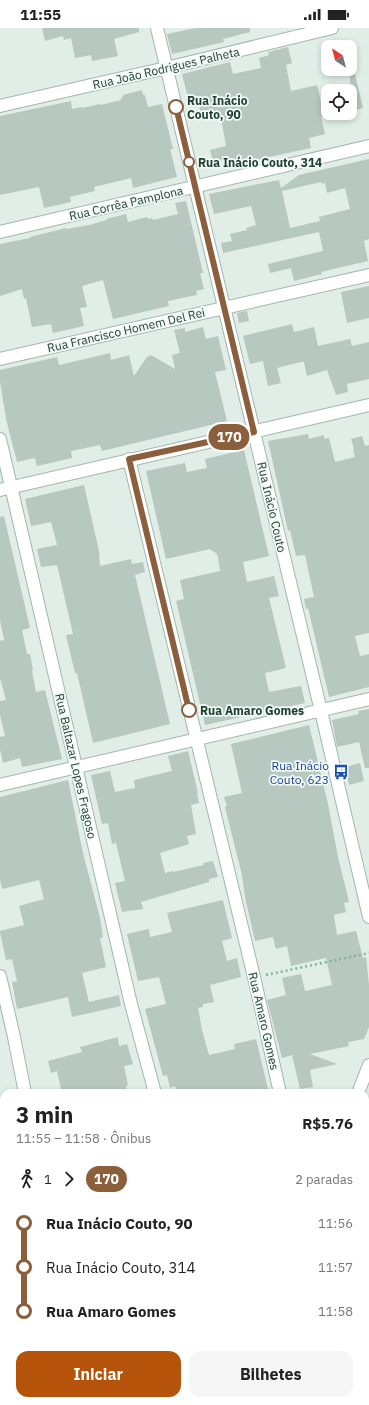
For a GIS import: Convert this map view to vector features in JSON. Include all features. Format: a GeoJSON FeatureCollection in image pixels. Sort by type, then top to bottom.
{"type":"FeatureCollection","features":[{"type":"Feature","properties":{"kind":"street","name":"Rua Inácio Couto"},"geometry":{"type":"LineString","coordinates":[[157,28],[225,307],[369,917]]}},
{"type":"Feature","properties":{"kind":"street","name":"Rua João Rodrigues Palheta"},"geometry":{"type":"LineString","coordinates":[[0,106],[332,28]]}},
{"type":"Feature","properties":{"kind":"street","name":"Rua Corrêa Pamplona"},"geometry":{"type":"LineString","coordinates":[[0,232],[369,146]]}},
{"type":"Feature","properties":{"kind":"street","name":"Rua Francisco Homem Del Rei"},"geometry":{"type":"LineString","coordinates":[[0,359],[369,275]]}},
{"type":"Feature","properties":{"kind":"street"},"geometry":{"type":"LineString","coordinates":[[5,489],[129,459],[369,405]]}},
{"type":"Feature","properties":{"kind":"street","name":"Rua Baltazar Lopes Fragoso"},"geometry":{"type":"LineString","coordinates":[[0,438],[5,489],[76,768],[131,1004],[154,1089]]}},
{"type":"Feature","properties":{"kind":"street","name":"Rua Amaro Gomes"},"geometry":{"type":"LineString","coordinates":[[129,459],[254,977],[279,1089]]}},
{"type":"Feature","properties":{"kind":"street"},"geometry":{"type":"LineString","coordinates":[[0,785],[369,699]]}},
{"type":"Feature","properties":{"kind":"street"},"geometry":{"type":"LineString","coordinates":[[0,976],[24,1089]]}},
{"type":"Feature","properties":{"kind":"street"},"geometry":{"type":"LineString","coordinates":[[360,1089],[369,1065]]}},
{"type":"Feature","properties":{"kind":"path"},"geometry":{"type":"LineString","coordinates":[[254,977],[369,953]]}},
{"type":"Feature","properties":{"kind":"building"},"geometry":{"type":"Polygon","coordinates":[[[42,28],[139,28],[139,32],[114,39],[118,56],[92,61],[91,55],[75,58],[71,38],[64,40],[63,36],[45,41],[42,28]]]}},
{"type":"Feature","properties":{"kind":"building"},"geometry":{"type":"Polygon","coordinates":[[[196,28],[250,28],[250,32],[223,39],[224,42],[172,54],[167,34],[196,28]]]}},
{"type":"Feature","properties":{"kind":"building"},"geometry":{"type":"Polygon","coordinates":[[[288,47],[292,63],[286,65],[291,91],[317,85],[321,103],[321,120],[325,134],[309,138],[311,148],[241,163],[240,159],[226,162],[225,159],[213,162],[210,150],[226,146],[220,115],[202,119],[199,104],[190,106],[182,74],[230,62],[233,74],[261,68],[259,58],[269,55],[268,52],[288,47]]]}},
{"type":"Feature","properties":{"kind":"building"},"geometry":{"type":"Polygon","coordinates":[[[350,76],[355,76],[363,108],[357,109],[357,84],[350,84],[350,76]]]}},
{"type":"Feature","properties":{"kind":"building"},"geometry":{"type":"Polygon","coordinates":[[[142,90],[148,107],[162,104],[173,149],[170,149],[177,177],[133,188],[131,178],[94,187],[95,191],[70,197],[71,202],[44,208],[39,187],[0,195],[0,116],[71,101],[72,109],[101,105],[121,100],[123,95],[142,90]]]}},
{"type":"Feature","properties":{"kind":"building"},"geometry":{"type":"Polygon","coordinates":[[[369,159],[369,239],[364,241],[368,261],[321,272],[322,274],[294,281],[291,268],[270,273],[268,264],[323,251],[319,232],[223,253],[221,243],[232,241],[230,234],[247,230],[246,228],[256,225],[251,206],[214,214],[209,194],[279,180],[281,188],[299,175],[369,159]],[[321,182],[282,191],[290,228],[320,221],[319,217],[350,209],[345,188],[327,193],[325,183],[322,184],[321,182]]]}},
{"type":"Feature","properties":{"kind":"building"},"geometry":{"type":"Polygon","coordinates":[[[186,201],[203,273],[200,273],[204,289],[196,291],[197,295],[168,301],[169,306],[113,319],[103,280],[82,286],[87,307],[80,308],[84,326],[53,333],[51,324],[32,327],[26,298],[24,299],[22,289],[0,296],[0,244],[30,238],[66,228],[89,225],[126,214],[128,222],[147,217],[148,219],[152,218],[153,220],[178,214],[175,203],[186,201]]]}},
{"type":"Feature","properties":{"kind":"building"},"geometry":{"type":"Polygon","coordinates":[[[369,286],[369,318],[347,323],[341,292],[369,286]]]}},
{"type":"Feature","properties":{"kind":"building"},"geometry":{"type":"Polygon","coordinates":[[[247,311],[249,321],[239,323],[237,313],[247,311]]]}},
{"type":"Feature","properties":{"kind":"building"},"geometry":{"type":"Polygon","coordinates":[[[292,324],[294,332],[314,327],[318,346],[350,339],[352,346],[369,342],[369,379],[347,384],[348,392],[336,395],[327,370],[307,376],[304,362],[301,362],[277,368],[281,383],[268,386],[263,361],[250,364],[243,336],[292,324]]]}},
{"type":"Feature","properties":{"kind":"building"},"geometry":{"type":"Polygon","coordinates":[[[203,327],[206,339],[218,336],[226,370],[215,372],[227,421],[102,451],[100,445],[71,451],[72,458],[37,466],[35,458],[17,462],[6,419],[0,381],[0,370],[57,357],[59,365],[110,353],[111,360],[129,355],[134,376],[147,357],[151,355],[175,369],[172,355],[180,353],[174,330],[185,328],[185,332],[203,327]]]}},
{"type":"Feature","properties":{"kind":"building"},"geometry":{"type":"Polygon","coordinates":[[[308,434],[309,439],[324,435],[324,439],[329,438],[335,462],[355,457],[351,439],[362,436],[365,446],[369,445],[369,633],[355,636],[360,656],[369,654],[369,687],[329,697],[308,608],[306,609],[304,599],[314,597],[305,555],[296,556],[290,530],[288,531],[268,441],[308,434]]]}},
{"type":"Feature","properties":{"kind":"building"},"geometry":{"type":"Polygon","coordinates":[[[244,450],[269,556],[243,562],[247,582],[274,576],[279,596],[269,598],[286,668],[265,673],[269,692],[301,686],[305,703],[205,725],[176,601],[184,599],[180,580],[220,571],[218,558],[217,554],[210,549],[166,559],[146,471],[185,463],[187,472],[207,468],[205,459],[244,450]]]}},
{"type":"Feature","properties":{"kind":"building"},"geometry":{"type":"Polygon","coordinates":[[[84,485],[99,551],[100,566],[131,559],[132,564],[143,562],[145,572],[135,575],[170,724],[93,743],[77,673],[75,673],[66,635],[73,634],[57,565],[41,567],[37,549],[57,545],[51,522],[31,526],[25,499],[84,485]]]}},
{"type":"Feature","properties":{"kind":"building"},"geometry":{"type":"Polygon","coordinates":[[[4,516],[30,628],[22,630],[27,654],[30,654],[36,692],[45,690],[62,759],[22,767],[20,758],[3,763],[0,749],[0,737],[5,736],[0,715],[0,701],[6,700],[0,678],[0,641],[4,640],[0,620],[0,517],[4,516]]]}},
{"type":"Feature","properties":{"kind":"building"},"geometry":{"type":"Polygon","coordinates":[[[369,709],[369,768],[365,768],[359,742],[337,747],[332,720],[359,714],[358,711],[369,709]]]}},
{"type":"Feature","properties":{"kind":"building"},"geometry":{"type":"Polygon","coordinates":[[[309,725],[349,902],[344,903],[346,912],[334,915],[337,935],[356,931],[363,958],[366,957],[369,985],[369,1027],[364,1039],[348,1042],[349,1046],[310,1054],[337,1064],[310,1070],[313,1087],[300,1089],[292,1055],[282,1058],[267,1000],[286,995],[282,978],[301,974],[305,991],[332,985],[326,958],[291,966],[287,946],[276,949],[273,937],[255,941],[224,797],[242,793],[231,744],[309,725]]]}},
{"type":"Feature","properties":{"kind":"building"},"geometry":{"type":"Polygon","coordinates":[[[188,751],[199,803],[191,805],[196,834],[187,836],[189,844],[160,853],[165,873],[204,865],[203,863],[213,861],[218,877],[209,879],[209,882],[141,902],[143,909],[122,912],[115,883],[125,881],[116,843],[112,844],[108,823],[102,824],[91,775],[110,771],[115,792],[135,788],[134,780],[172,771],[168,756],[188,751]]]}},
{"type":"Feature","properties":{"kind":"building"},"geometry":{"type":"Polygon","coordinates":[[[360,763],[364,781],[349,785],[345,767],[360,763]]]}},
{"type":"Feature","properties":{"kind":"building"},"geometry":{"type":"Polygon","coordinates":[[[68,780],[83,853],[100,918],[103,937],[100,938],[106,967],[82,973],[89,1002],[119,995],[121,1006],[72,1017],[68,997],[17,1009],[12,982],[17,981],[12,959],[6,960],[0,932],[24,925],[19,906],[44,899],[39,880],[2,889],[0,879],[0,797],[68,780]]]}},
{"type":"Feature","properties":{"kind":"building"},"geometry":{"type":"Polygon","coordinates":[[[223,900],[232,938],[222,941],[227,961],[237,958],[241,977],[210,985],[214,1002],[203,1004],[203,1007],[198,1008],[202,1030],[209,1055],[235,1049],[234,1044],[256,1039],[268,1089],[176,1089],[175,1086],[170,1088],[167,1075],[163,1076],[145,1009],[166,1004],[159,977],[138,981],[127,934],[149,929],[150,937],[172,932],[167,913],[223,900]]]}},
{"type":"Feature","properties":{"kind":"building"},"geometry":{"type":"Polygon","coordinates":[[[118,1037],[119,1046],[127,1044],[133,1064],[124,1066],[128,1085],[126,1086],[126,1089],[61,1089],[57,1071],[51,1073],[48,1061],[82,1052],[80,1047],[118,1037]]]}},
{"type":"Feature","properties":{"kind":"bus line","name":"170"},"geometry":{"type":"LineString","coordinates":[[176,107],[254,432],[129,459],[189,710]]}},
{"type":"Feature","properties":{"kind":"place","name":"Rua Inácio Couto, 90"},"geometry":{"type":"Point","coordinates":[176,107]}},
{"type":"Feature","properties":{"kind":"place","name":"Rua Inácio Couto, 314"},"geometry":{"type":"Point","coordinates":[189,162]}},
{"type":"Feature","properties":{"kind":"place","name":"Rua Amaro Gomes"},"geometry":{"type":"Point","coordinates":[189,710]}},
{"type":"Feature","properties":{"kind":"place","name":"Rua Inácio Couto, 623"},"geometry":{"type":"Point","coordinates":[341,772]}}]}
